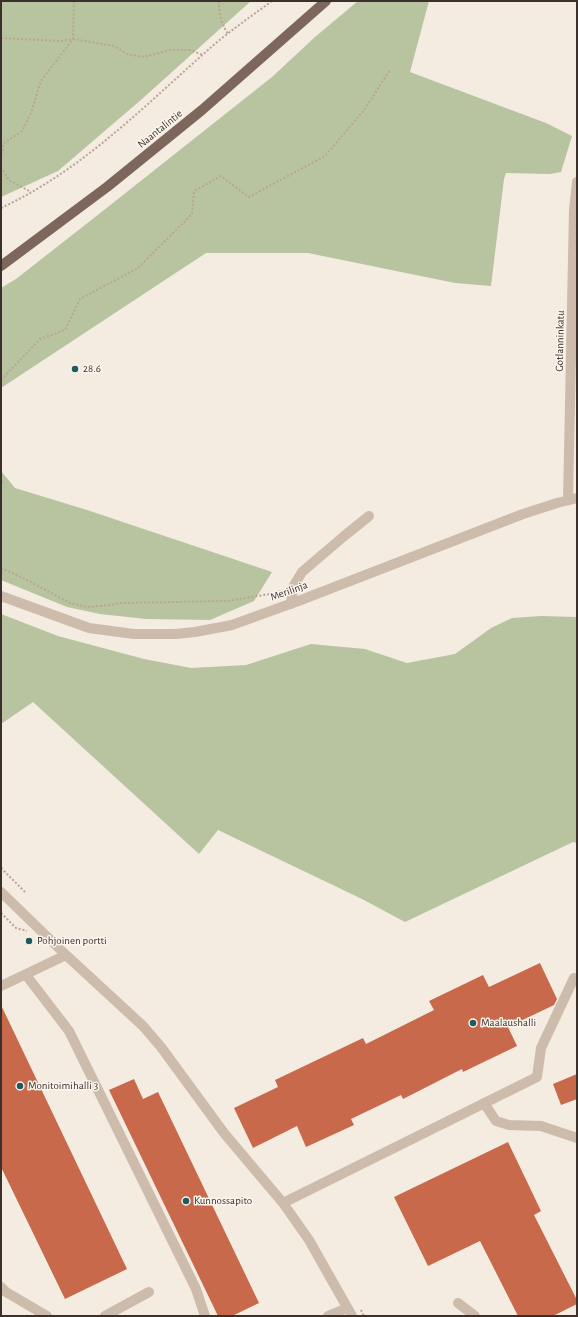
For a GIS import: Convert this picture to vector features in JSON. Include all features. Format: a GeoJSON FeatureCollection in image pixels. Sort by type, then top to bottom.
{"type":"FeatureCollection","features":[{"type":"Feature","properties":{"kind":"main road"},"geometry":{"type":"LineString","coordinates":[[291,32],[315,1]]}},
{"type":"Feature","properties":{"kind":"main road","name":"Naantalintie"},"geometry":{"type":"LineString","coordinates":[[1,266],[107,187],[202,110],[326,1]]}},
{"type":"Feature","properties":{"kind":"street","name":"Gotlanninkatu"},"geometry":{"type":"LineString","coordinates":[[573,499],[574,210],[577,182]]}},
{"type":"Feature","properties":{"kind":"street","name":"Merilinja"},"geometry":{"type":"LineString","coordinates":[[1,596],[89,628],[112,632],[149,635],[195,632],[232,625],[292,604],[523,514],[573,499]]}},
{"type":"Feature","properties":{"kind":"street"},"geometry":{"type":"LineString","coordinates":[[292,604],[293,587],[302,572],[369,516]]}},
{"type":"Feature","properties":{"kind":"street"},"geometry":{"type":"LineString","coordinates":[[1,892],[34,930],[66,956],[143,1026],[161,1047],[224,1134],[282,1203],[309,1240],[350,1312],[328,1316]]}},
{"type":"Feature","properties":{"kind":"street"},"geometry":{"type":"LineString","coordinates":[[1,986],[66,956]]}},
{"type":"Feature","properties":{"kind":"street"},"geometry":{"type":"LineString","coordinates":[[26,975],[69,1031],[196,1289],[205,1316]]}},
{"type":"Feature","properties":{"kind":"street"},"geometry":{"type":"LineString","coordinates":[[282,1203],[537,1077],[541,1048],[574,978]]}},
{"type":"Feature","properties":{"kind":"street"},"geometry":{"type":"LineString","coordinates":[[484,1103],[496,1121],[509,1125],[541,1126],[577,1138]]}},
{"type":"Feature","properties":{"kind":"street"},"geometry":{"type":"LineString","coordinates":[[1,1287],[6,1292],[47,1316]]}},
{"type":"Feature","properties":{"kind":"street"},"geometry":{"type":"LineString","coordinates":[[105,1316],[149,1292]]}},
{"type":"Feature","properties":{"kind":"street"},"geometry":{"type":"LineString","coordinates":[[458,1303],[475,1316]]}},
{"type":"Feature","properties":{"kind":"path"},"geometry":{"type":"LineString","coordinates":[[1,159],[4,142],[22,131],[31,113],[41,81],[73,39],[74,1]]}},
{"type":"Feature","properties":{"kind":"path"},"geometry":{"type":"LineString","coordinates":[[219,1],[220,16],[223,26],[228,34]]}},
{"type":"Feature","properties":{"kind":"path"},"geometry":{"type":"LineString","coordinates":[[1,208],[61,174],[99,146],[228,34],[272,1]]}},
{"type":"Feature","properties":{"kind":"path"},"geometry":{"type":"LineString","coordinates":[[1,38],[61,41],[73,39],[114,46],[127,54],[144,57],[170,50],[190,50],[203,55]]}},
{"type":"Feature","properties":{"kind":"path"},"geometry":{"type":"LineString","coordinates":[[1,380],[40,339],[65,330],[80,299],[138,268],[192,214],[194,191],[221,176],[249,197],[325,156],[364,110],[390,70]]}},
{"type":"Feature","properties":{"kind":"path"},"geometry":{"type":"LineString","coordinates":[[1,167],[9,180],[31,192]]}},
{"type":"Feature","properties":{"kind":"path"},"geometry":{"type":"LineString","coordinates":[[1,568],[70,603],[87,606],[111,605],[119,603],[228,601],[270,594],[293,587]]}},
{"type":"Feature","properties":{"kind":"path"},"geometry":{"type":"LineString","coordinates":[[1,868],[26,893]]}},
{"type":"Feature","properties":{"kind":"path"},"geometry":{"type":"LineString","coordinates":[[1,913],[16,928],[34,930]]}},
{"type":"Feature","properties":{"kind":"green space"},"geometry":{"type":"Polygon","coordinates":[[[1,1],[251,1],[142,99],[58,171],[1,197],[1,1]]]}},
{"type":"Feature","properties":{"kind":"green space"},"geometry":{"type":"Polygon","coordinates":[[[358,1],[429,1],[410,72],[546,123],[572,136],[561,172],[550,174],[506,173],[491,286],[455,283],[308,253],[206,253],[1,388],[1,288],[16,279],[272,77],[315,37],[358,1]]]}},
{"type":"Feature","properties":{"kind":"green space"},"geometry":{"type":"Polygon","coordinates":[[[1,471],[15,488],[87,510],[272,572],[254,601],[210,620],[146,619],[100,614],[67,607],[1,580],[1,471]]]}},
{"type":"Feature","properties":{"kind":"green space"},"geometry":{"type":"Polygon","coordinates":[[[1,614],[58,636],[144,659],[191,668],[246,665],[311,644],[365,649],[407,663],[455,654],[491,628],[512,618],[541,616],[577,617],[577,843],[573,842],[405,922],[362,899],[218,830],[199,854],[33,702],[1,724],[1,614]]]}},
{"type":"Feature","properties":{"kind":"building"},"geometry":{"type":"Polygon","coordinates":[[[540,963],[557,999],[554,1005],[508,1027],[517,1046],[463,1072],[462,1069],[403,1099],[401,1095],[351,1119],[354,1125],[306,1147],[297,1126],[253,1148],[234,1108],[278,1087],[275,1080],[363,1038],[366,1044],[434,1010],[429,1001],[483,975],[489,987],[540,963]]]}},
{"type":"Feature","properties":{"kind":"building","name":"Monitoimihalli 3"},"geometry":{"type":"Polygon","coordinates":[[[1,1005],[127,1269],[65,1299],[1,1167],[1,1005]]]}},
{"type":"Feature","properties":{"kind":"building"},"geometry":{"type":"Polygon","coordinates":[[[577,1074],[577,1099],[561,1105],[553,1084],[577,1074]]]}},
{"type":"Feature","properties":{"kind":"building","name":"Kunnossapito"},"geometry":{"type":"Polygon","coordinates":[[[134,1079],[143,1099],[158,1092],[259,1303],[232,1316],[218,1316],[109,1090],[134,1079]]]}},
{"type":"Feature","properties":{"kind":"building"},"geometry":{"type":"Polygon","coordinates":[[[508,1142],[541,1211],[534,1215],[577,1300],[577,1304],[553,1316],[518,1316],[480,1241],[428,1266],[394,1197],[508,1142]]]}},
{"type":"Feature","properties":{"kind":"place","name":"28.6"},"geometry":{"type":"Point","coordinates":[75,369]}},
{"type":"Feature","properties":{"kind":"place","name":"Pohjoinen portti"},"geometry":{"type":"Point","coordinates":[29,941]}},
{"type":"Feature","properties":{"kind":"place","name":"Maalaushalli"},"geometry":{"type":"Point","coordinates":[473,1023]}},
{"type":"Feature","properties":{"kind":"place","name":"Monitoimihalli 3"},"geometry":{"type":"Point","coordinates":[20,1086]}},
{"type":"Feature","properties":{"kind":"place","name":"Kunnossapito"},"geometry":{"type":"Point","coordinates":[186,1201]}}]}
